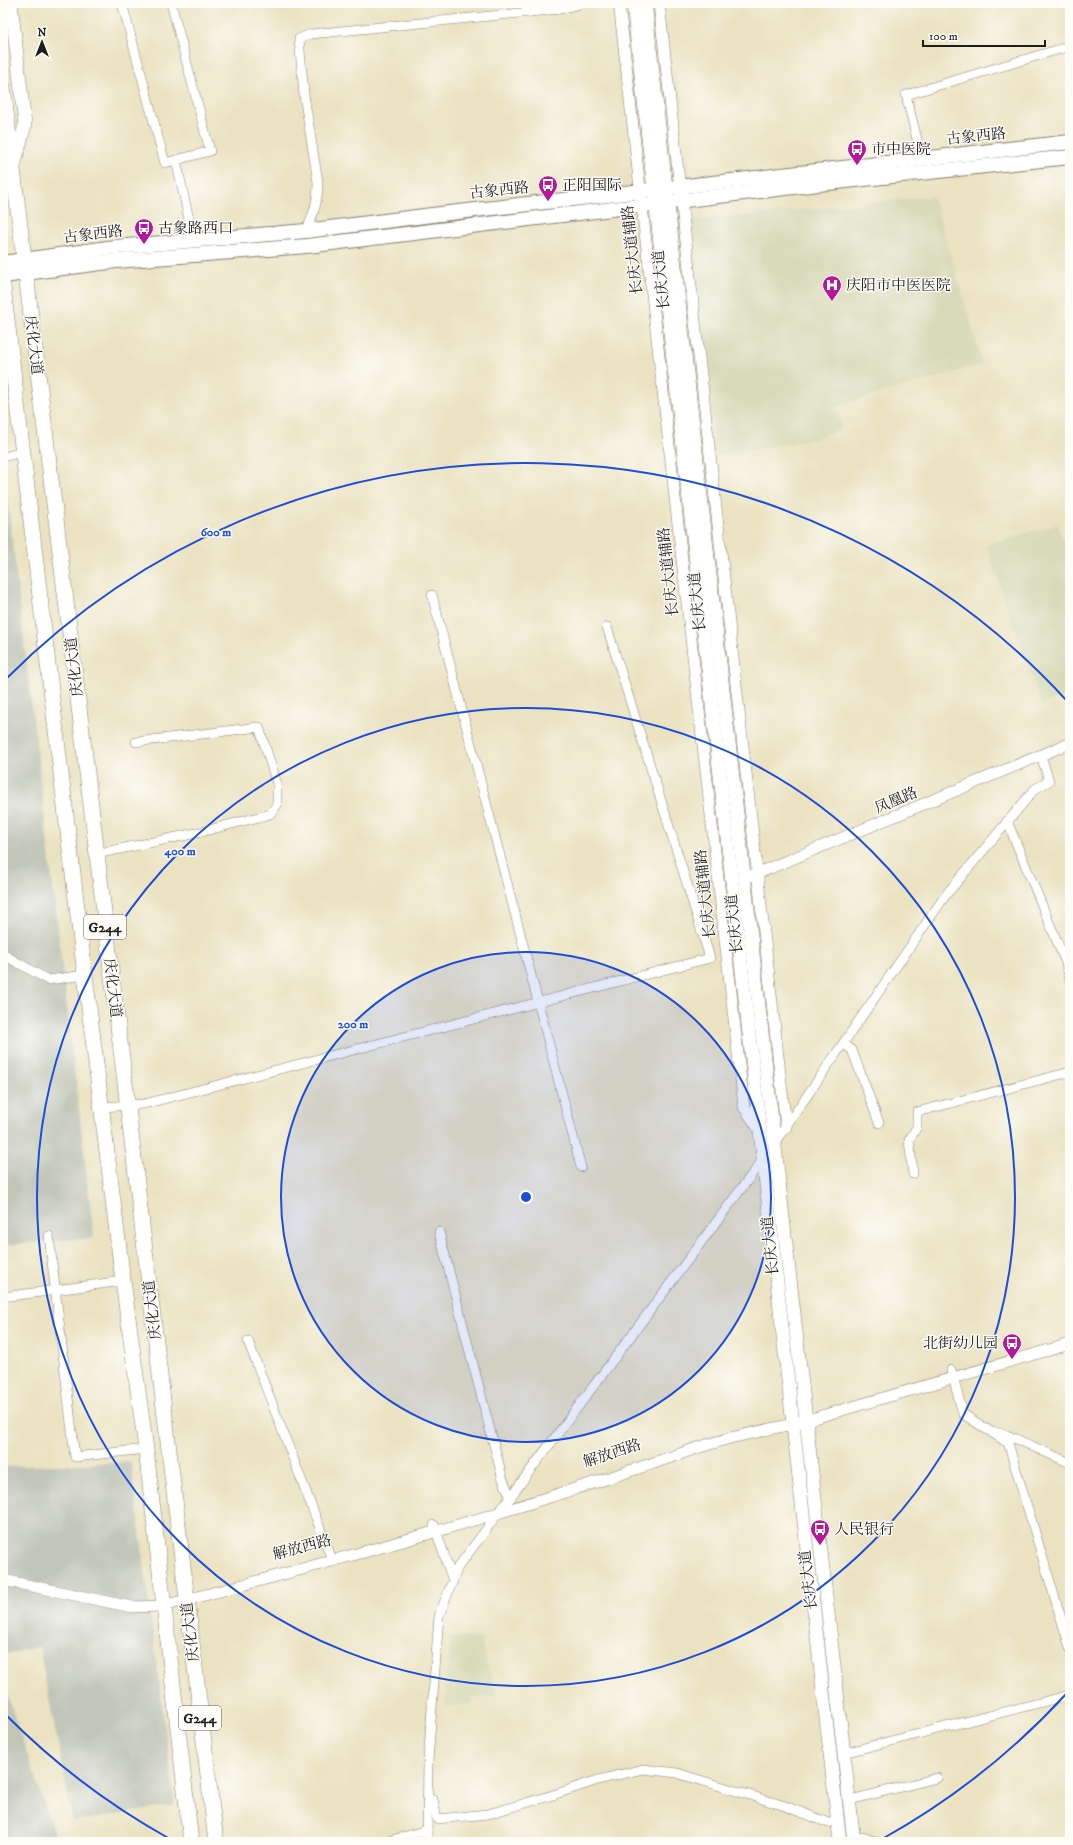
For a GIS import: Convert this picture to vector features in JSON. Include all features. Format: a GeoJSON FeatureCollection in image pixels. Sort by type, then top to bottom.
{"type":"FeatureCollection","features":[{"type":"Feature","properties":{"kind":"highway","name":"庆化大道"},"geometry":{"type":"LineString","coordinates":[[3,87],[128,1105],[216,1842]]}},
{"type":"Feature","properties":{"kind":"highway","name":"庆化大道"},"geometry":{"type":"LineString","coordinates":[[3,286],[85,975],[123,1281],[146,1449],[191,1842]]}},
{"type":"Feature","properties":{"kind":"main road"},"geometry":{"type":"LineString","coordinates":[[11,3],[25,125],[13,170]]}},
{"type":"Feature","properties":{"kind":"main road","name":"长庆大道"},"geometry":{"type":"LineString","coordinates":[[633,3],[661,196],[746,882],[805,1417],[844,1752],[850,1800],[858,1839]]}},
{"type":"Feature","properties":{"kind":"main road","name":"长庆大道"},"geometry":{"type":"LineString","coordinates":[[645,3],[661,196],[733,888],[840,1842]]}},
{"type":"Feature","properties":{"kind":"main road","name":"古象西路"},"geometry":{"type":"LineString","coordinates":[[3,263],[24,267],[307,246],[922,159],[1070,142]]}},
{"type":"Feature","properties":{"kind":"main road","name":"古象西路"},"geometry":{"type":"LineString","coordinates":[[3,276],[24,267],[115,248],[306,232],[432,215],[661,196],[1070,157]]}},
{"type":"Feature","properties":{"kind":"street"},"geometry":{"type":"LineString","coordinates":[[122,3],[165,163],[210,151],[171,3]]}},
{"type":"Feature","properties":{"kind":"street"},"geometry":{"type":"LineString","coordinates":[[306,232],[316,210],[318,182],[304,94],[299,39],[311,34],[560,9],[584,3]]}},
{"type":"Feature","properties":{"kind":"street","name":"长庆大道辅路"},"geometry":{"type":"LineString","coordinates":[[619,3],[661,196],[758,877],[786,1127]]}},
{"type":"Feature","properties":{"kind":"street","name":"长庆大道辅路"},"geometry":{"type":"LineString","coordinates":[[659,3],[661,196],[744,1107],[761,1133]]}},
{"type":"Feature","properties":{"kind":"street"},"geometry":{"type":"LineString","coordinates":[[922,159],[906,94],[1070,46]]}},
{"type":"Feature","properties":{"kind":"street"},"geometry":{"type":"LineString","coordinates":[[176,160],[194,242]]}},
{"type":"Feature","properties":{"kind":"street"},"geometry":{"type":"LineString","coordinates":[[3,457],[23,452]]}},
{"type":"Feature","properties":{"kind":"street"},"geometry":{"type":"LineString","coordinates":[[432,595],[581,1167]]}},
{"type":"Feature","properties":{"kind":"street"},"geometry":{"type":"LineString","coordinates":[[102,1107],[144,1104],[710,958],[608,627]]}},
{"type":"Feature","properties":{"kind":"street"},"geometry":{"type":"LineString","coordinates":[[96,854],[209,830],[270,814],[276,805],[277,784],[259,727],[136,742]]}},
{"type":"Feature","properties":{"kind":"street","name":"凤凰路"},"geometry":{"type":"LineString","coordinates":[[758,877],[1070,743]]}},
{"type":"Feature","properties":{"kind":"street","name":"凤凰路"},"geometry":{"type":"LineString","coordinates":[[733,888],[1070,750]]}},
{"type":"Feature","properties":{"kind":"street"},"geometry":{"type":"LineString","coordinates":[[431,1842],[428,1760],[439,1616],[458,1567],[510,1500],[764,1159],[945,896],[1007,820],[1035,789],[1049,781],[1042,762]]}},
{"type":"Feature","properties":{"kind":"street"},"geometry":{"type":"LineString","coordinates":[[1007,820],[1070,976]]}},
{"type":"Feature","properties":{"kind":"street"},"geometry":{"type":"LineString","coordinates":[[3,957],[6,956],[48,980],[85,975]]}},
{"type":"Feature","properties":{"kind":"street"},"geometry":{"type":"LineString","coordinates":[[844,1044],[852,1050],[879,1123]]}},
{"type":"Feature","properties":{"kind":"street"},"geometry":{"type":"LineString","coordinates":[[913,1174],[909,1140],[917,1127],[917,1112],[1070,1072]]}},
{"type":"Feature","properties":{"kind":"street"},"geometry":{"type":"LineString","coordinates":[[439,1232],[503,1480],[510,1500]]}},
{"type":"Feature","properties":{"kind":"street"},"geometry":{"type":"LineString","coordinates":[[49,1236],[75,1457],[146,1449]]}},
{"type":"Feature","properties":{"kind":"street"},"geometry":{"type":"LineString","coordinates":[[3,1297],[123,1281]]}},
{"type":"Feature","properties":{"kind":"street","name":"解放西路"},"geometry":{"type":"LineString","coordinates":[[3,1580],[132,1607],[163,1603],[501,1512],[700,1447],[952,1374],[1070,1336]]}},
{"type":"Feature","properties":{"kind":"street"},"geometry":{"type":"LineString","coordinates":[[248,1341],[332,1558]]}},
{"type":"Feature","properties":{"kind":"street","name":"解放西路"},"geometry":{"type":"LineString","coordinates":[[952,1374],[1070,1344]]}},
{"type":"Feature","properties":{"kind":"street"},"geometry":{"type":"LineString","coordinates":[[952,1374],[963,1414],[1008,1443],[1070,1648]]}},
{"type":"Feature","properties":{"kind":"street","name":"解放西路"},"geometry":{"type":"LineString","coordinates":[[435,1529],[510,1500],[728,1431],[792,1421]]}},
{"type":"Feature","properties":{"kind":"street"},"geometry":{"type":"LineString","coordinates":[[987,1430],[1007,1434],[1070,1463]]}},
{"type":"Feature","properties":{"kind":"street"},"geometry":{"type":"LineString","coordinates":[[435,1529],[453,1581]]}},
{"type":"Feature","properties":{"kind":"street"},"geometry":{"type":"LineString","coordinates":[[844,1752],[1070,1695]]}},
{"type":"Feature","properties":{"kind":"street"},"geometry":{"type":"LineString","coordinates":[[429,1799],[433,1800],[437,1819],[488,1814],[598,1780],[643,1770],[677,1773],[785,1806],[829,1823]]}},
{"type":"Feature","properties":{"kind":"street"},"geometry":{"type":"LineString","coordinates":[[850,1800],[937,1778]]}},
{"type":"Feature","properties":{"kind":"street"},"geometry":{"type":"LineString","coordinates":[[427,1842],[429,1799]]}},
{"type":"Feature","properties":{"kind":"street"},"geometry":{"type":"LineString","coordinates":[[385,1842],[427,1830]]}},
{"type":"Feature","properties":{"kind":"street"},"geometry":{"type":"LineString","coordinates":[[858,1839],[877,1842]]}},
{"type":"Feature","properties":{"kind":"shaded area","name":"庆阳市中医医院"},"geometry":{"type":"Polygon","coordinates":[[[933,196],[983,364],[835,407],[842,429],[814,439],[717,456],[690,221],[933,196]]]}},
{"type":"Feature","properties":{"kind":"shaded area"},"geometry":{"type":"Polygon","coordinates":[[[3,461],[94,1238],[3,1245],[3,461]]]}},
{"type":"Feature","properties":{"kind":"shaded area"},"geometry":{"type":"Polygon","coordinates":[[[1058,524],[1062,539],[1070,537],[1070,695],[1041,704],[986,545],[1058,524]]]}},
{"type":"Feature","properties":{"kind":"shaded area"},"geometry":{"type":"Polygon","coordinates":[[[131,1462],[175,1805],[73,1822],[39,1647],[3,1655],[3,1467],[131,1462]]]}},
{"type":"Feature","properties":{"kind":"shaded area"},"geometry":{"type":"Polygon","coordinates":[[[450,1636],[480,1638],[496,1695],[473,1699],[473,1703],[445,1708],[450,1636]]]}},
{"type":"Feature","properties":{"kind":"shaded area"},"geometry":{"type":"Polygon","coordinates":[[[3,1682],[57,1842],[3,1842],[3,1682]]]}},
{"type":"Feature","properties":{"kind":"place","name":"市中医院"},"geometry":{"type":"Point","coordinates":[857,166]}},
{"type":"Feature","properties":{"kind":"place","name":"正阳国际"},"geometry":{"type":"Point","coordinates":[548,202]}},
{"type":"Feature","properties":{"kind":"place","name":"古象路西口"},"geometry":{"type":"Point","coordinates":[144,245]}},
{"type":"Feature","properties":{"kind":"place","name":"庆阳市中医医院"},"geometry":{"type":"Point","coordinates":[832,302]}},
{"type":"Feature","properties":{"kind":"place","name":"北街幼儿园"},"geometry":{"type":"Point","coordinates":[1012,1360]}},
{"type":"Feature","properties":{"kind":"place","name":"人民银行"},"geometry":{"type":"Point","coordinates":[820,1546]}}]}
